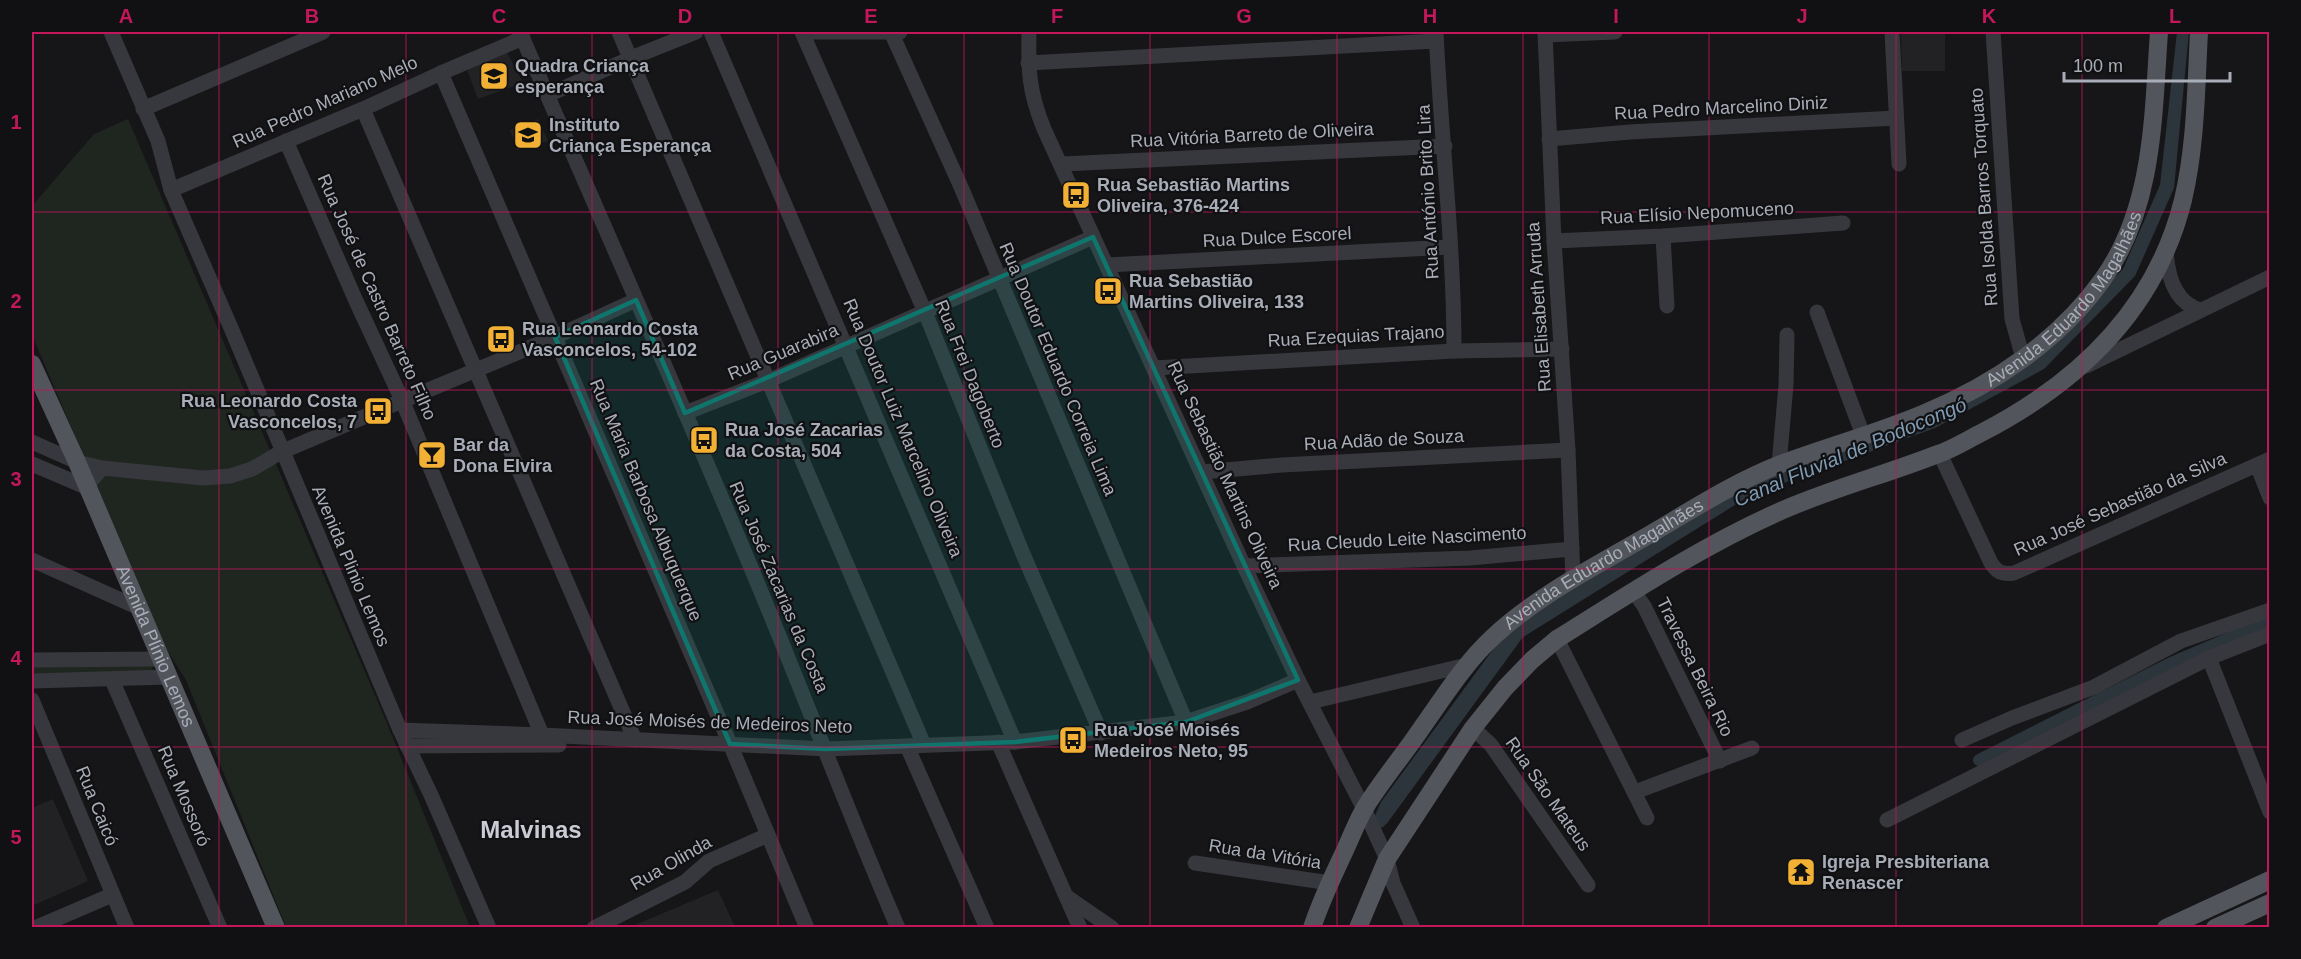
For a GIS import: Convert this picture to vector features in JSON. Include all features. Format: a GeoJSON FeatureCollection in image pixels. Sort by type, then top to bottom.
{"type":"FeatureCollection","features":[{"type":"Feature","properties":{"kind":"main road","name":"Avenida Eduardo Magalhães"},"geometry":{"type":"LineString","coordinates":[[1312,927],[1364,809],[1467,665],[1492,638],[1513,621],[1573,579],[1690,511],[1779,465],[1926,413],[1977,387],[2040,346],[2074,313],[2102,280],[2127,236],[2138,210],[2149,157],[2159,32]]}},
{"type":"Feature","properties":{"kind":"main road","name":"Avenida Eduardo Magalhães"},"geometry":{"type":"LineString","coordinates":[[1358,927],[1387,859],[1473,728],[1505,688],[1532,660],[1557,639],[1731,536],[1783,510],[1940,454],[2003,422],[2048,394],[2080,368],[2122,322],[2148,284],[2166,248],[2183,201],[2187,179],[2199,32]]}},
{"type":"Feature","properties":{"kind":"main road","name":"Avenida Plínio Lemos"},"geometry":{"type":"LineString","coordinates":[[32,364],[77,462],[276,927]]}},
{"type":"Feature","properties":{"kind":"main road"},"geometry":{"type":"LineString","coordinates":[[2166,927],[2270,880]]}},
{"type":"Feature","properties":{"kind":"main road"},"geometry":{"type":"LineString","coordinates":[[2214,927],[2270,903]]}},
{"type":"Feature","properties":{"kind":"street"},"geometry":{"type":"LineString","coordinates":[[112,32],[158,141],[171,190]]}},
{"type":"Feature","properties":{"kind":"street"},"geometry":{"type":"LineString","coordinates":[[143,109],[323,32]]}},
{"type":"Feature","properties":{"kind":"street"},"geometry":{"type":"LineString","coordinates":[[619,32],[770,380],[924,745]]}},
{"type":"Feature","properties":{"kind":"street"},"geometry":{"type":"LineString","coordinates":[[548,95],[630,58],[696,32]]}},
{"type":"Feature","properties":{"kind":"street","name":"Rua Doutor Luiz Marcelino Oliveira"},"geometry":{"type":"LineString","coordinates":[[711,32],[1015,742]]}},
{"type":"Feature","properties":{"kind":"street"},"geometry":{"type":"LineString","coordinates":[[802,32],[900,32]]}},
{"type":"Feature","properties":{"kind":"street","name":"Rua Frei Dagoberto"},"geometry":{"type":"LineString","coordinates":[[802,32],[925,312],[1023,554],[1101,733]]}},
{"type":"Feature","properties":{"kind":"street","name":"Rua Doutor Eduardo Correia Lima"},"geometry":{"type":"LineString","coordinates":[[891,32],[961,187],[1186,722]]}},
{"type":"Feature","properties":{"kind":"street","name":"Rua Sebastião Martins Oliveira"},"geometry":{"type":"LineString","coordinates":[[1029,32],[1028,63],[1034,103],[1244,566],[1387,859],[1393,883],[1413,927]]}},
{"type":"Feature","properties":{"kind":"street"},"geometry":{"type":"LineString","coordinates":[[1545,33],[1615,32]]}},
{"type":"Feature","properties":{"kind":"street"},"geometry":{"type":"LineString","coordinates":[[1892,32],[1899,164]]}},
{"type":"Feature","properties":{"kind":"street","name":"Rua Isolda Barros Torquato"},"geometry":{"type":"LineString","coordinates":[[1993,32],[2012,319],[2023,358]]}},
{"type":"Feature","properties":{"kind":"street","name":"Rua Elisabeth Arruda"},"geometry":{"type":"LineString","coordinates":[[1545,33],[1573,579]]}},
{"type":"Feature","properties":{"kind":"street","name":"Rua Pedro Mariano Melo"},"geometry":{"type":"LineString","coordinates":[[171,190],[363,109],[522,35]]}},
{"type":"Feature","properties":{"kind":"street","name":"Rua José Zacarias da Costa"},"geometry":{"type":"LineString","coordinates":[[522,35],[685,413],[898,927]]}},
{"type":"Feature","properties":{"kind":"street"},"geometry":{"type":"LineString","coordinates":[[1028,63],[1436,36]]}},
{"type":"Feature","properties":{"kind":"street","name":"Rua António Brito Lira"},"geometry":{"type":"LineString","coordinates":[[1436,36],[1454,299],[1454,351]]}},
{"type":"Feature","properties":{"kind":"street","name":"Rua Maria Barbosa Albuquerque"},"geometry":{"type":"LineString","coordinates":[[441,73],[807,927]]}},
{"type":"Feature","properties":{"kind":"street"},"geometry":{"type":"LineString","coordinates":[[363,109],[635,740]]}},
{"type":"Feature","properties":{"kind":"street","name":"Rua Pedro Marcelino Diniz"},"geometry":{"type":"LineString","coordinates":[[1549,139],[1630,132],[1896,118]]}},
{"type":"Feature","properties":{"kind":"street","name":"Rua José de Castro Barreto Filho"},"geometry":{"type":"LineString","coordinates":[[286,141],[356,302],[402,400],[542,735]]}},
{"type":"Feature","properties":{"kind":"street","name":"Rua Vitória Barreto de Oliveira"},"geometry":{"type":"LineString","coordinates":[[1062,164],[1445,146]]}},
{"type":"Feature","properties":{"kind":"street","name":"Avenida Plinio Lemos"},"geometry":{"type":"LineString","coordinates":[[171,190],[400,730],[489,927]]}},
{"type":"Feature","properties":{"kind":"street","name":"Rua Elísio Nepomuceno"},"geometry":{"type":"LineString","coordinates":[[1554,241],[1843,223]]}},
{"type":"Feature","properties":{"kind":"street"},"geometry":{"type":"LineString","coordinates":[[1663,236],[1667,306]]}},
{"type":"Feature","properties":{"kind":"street","name":"Rua Guarabira"},"geometry":{"type":"LineString","coordinates":[[685,413],[770,380],[1093,237]]}},
{"type":"Feature","properties":{"kind":"street","name":"Rua Dulce Escorel"},"geometry":{"type":"LineString","coordinates":[[1107,265],[1450,247]]}},
{"type":"Feature","properties":{"kind":"street"},"geometry":{"type":"LineString","coordinates":[[2166,248],[2169,274],[2178,295],[2192,308],[2201,310]]}},
{"type":"Feature","properties":{"kind":"street"},"geometry":{"type":"LineString","coordinates":[[2080,368],[2270,278]]}},
{"type":"Feature","properties":{"kind":"street"},"geometry":{"type":"LineString","coordinates":[[32,442],[77,462],[102,468],[203,477],[230,476],[252,469],[281,452],[555,337],[636,300]]}},
{"type":"Feature","properties":{"kind":"street"},"geometry":{"type":"LineString","coordinates":[[1817,312],[1863,435]]}},
{"type":"Feature","properties":{"kind":"street"},"geometry":{"type":"LineString","coordinates":[[1779,465],[1786,394],[1787,335]]}},
{"type":"Feature","properties":{"kind":"street","name":"Rua Ezequias Trajano"},"geometry":{"type":"LineString","coordinates":[[1154,368],[1454,351],[1562,349]]}},
{"type":"Feature","properties":{"kind":"street","name":"Rua Adão de Souza"},"geometry":{"type":"LineString","coordinates":[[1202,472],[1293,464],[1568,450]]}},
{"type":"Feature","properties":{"kind":"street","name":"Rua José Sebastião da Silva"},"geometry":{"type":"LineString","coordinates":[[1940,454],[1984,551],[1999,572],[2014,573],[2263,462],[2270,498]]}},
{"type":"Feature","properties":{"kind":"street"},"geometry":{"type":"LineString","coordinates":[[32,464],[87,487],[102,468]]}},
{"type":"Feature","properties":{"kind":"street","name":"Rua Cleudo Leite Nascimento"},"geometry":{"type":"LineString","coordinates":[[1244,566],[1470,558],[1572,549]]}},
{"type":"Feature","properties":{"kind":"street"},"geometry":{"type":"LineString","coordinates":[[32,560],[139,608]]}},
{"type":"Feature","properties":{"kind":"street","name":"Travessa Beira Rio"},"geometry":{"type":"LineString","coordinates":[[1634,592],[1644,606],[1720,761]]}},
{"type":"Feature","properties":{"kind":"street"},"geometry":{"type":"LineString","coordinates":[[1962,740],[2030,710],[2094,687],[2181,641],[2270,610]]}},
{"type":"Feature","properties":{"kind":"street"},"geometry":{"type":"LineString","coordinates":[[1887,820],[2209,658],[2270,634]]}},
{"type":"Feature","properties":{"kind":"street"},"geometry":{"type":"LineString","coordinates":[[1557,639],[1647,818]]}},
{"type":"Feature","properties":{"kind":"street"},"geometry":{"type":"LineString","coordinates":[[2209,658],[2270,812]]}},
{"type":"Feature","properties":{"kind":"street"},"geometry":{"type":"LineString","coordinates":[[32,660],[160,659]]}},
{"type":"Feature","properties":{"kind":"street"},"geometry":{"type":"LineString","coordinates":[[1310,702],[1467,665]]}},
{"type":"Feature","properties":{"kind":"street"},"geometry":{"type":"LineString","coordinates":[[32,681],[168,677]]}},
{"type":"Feature","properties":{"kind":"street","name":"Rua Mossoró"},"geometry":{"type":"LineString","coordinates":[[112,680],[220,927]]}},
{"type":"Feature","properties":{"kind":"street","name":"Rua José Moisés de Medeiros Neto"},"geometry":{"type":"LineString","coordinates":[[400,730],[826,749],[1015,742],[1186,722],[1247,702],[1299,680]]}},
{"type":"Feature","properties":{"kind":"street","name":"Rua Caicó"},"geometry":{"type":"LineString","coordinates":[[32,700],[127,927]]}},
{"type":"Feature","properties":{"kind":"street","name":"Rua São Mateus"},"geometry":{"type":"LineString","coordinates":[[1473,728],[1491,745],[1588,885]]}},
{"type":"Feature","properties":{"kind":"street"},"geometry":{"type":"LineString","coordinates":[[998,742],[1080,927]]}},
{"type":"Feature","properties":{"kind":"street"},"geometry":{"type":"LineString","coordinates":[[408,746],[730,744]]}},
{"type":"Feature","properties":{"kind":"street"},"geometry":{"type":"LineString","coordinates":[[907,746],[987,927]]}},
{"type":"Feature","properties":{"kind":"street","name":"Travessa Beira Rio"},"geometry":{"type":"LineString","coordinates":[[1635,792],[1752,748]]}},
{"type":"Feature","properties":{"kind":"street","name":"Rua Olinda"},"geometry":{"type":"LineString","coordinates":[[594,927],[685,882],[709,861],[768,835]]}},
{"type":"Feature","properties":{"kind":"street","name":"Rua da Vitória"},"geometry":{"type":"LineString","coordinates":[[1195,862],[1330,883]]}},
{"type":"Feature","properties":{"kind":"street"},"geometry":{"type":"LineString","coordinates":[[35,927],[112,895]]}},
{"type":"Feature","properties":{"kind":"street"},"geometry":{"type":"LineString","coordinates":[[1067,897],[1112,927]]}},
{"type":"Feature","properties":{"kind":"highlighted area"},"geometry":{"type":"Polygon","coordinates":[[[1093,237],[1298,680],[1186,722],[1015,742],[826,749],[730,744],[555,337],[636,300],[685,413],[1093,237]]]}},
{"type":"Feature","properties":{"kind":"shaded area"},"geometry":{"type":"Polygon","coordinates":[[[1901,32],[1945,32],[1945,71],[1902,71],[1901,32]]]}},
{"type":"Feature","properties":{"kind":"shaded area","name":"Quadra Criança esperança"},"geometry":{"type":"Polygon","coordinates":[[[507,52],[523,83],[478,99],[467,70],[507,52]]]}},
{"type":"Feature","properties":{"kind":"shaded area"},"geometry":{"type":"Polygon","coordinates":[[[128,119],[386,721],[470,927],[286,927],[186,680],[165,647],[32,335],[32,206],[94,134],[128,119]]]}},
{"type":"Feature","properties":{"kind":"shaded area","name":"Instituto Criança Esperança"},"geometry":{"type":"Polygon","coordinates":[[[538,119],[548,141],[517,150],[510,130],[538,119]]]}},
{"type":"Feature","properties":{"kind":"shaded area"},"geometry":{"type":"Polygon","coordinates":[[[152,662],[153,673],[32,677],[32,663],[152,662]]]}},
{"type":"Feature","properties":{"kind":"shaded area"},"geometry":{"type":"Polygon","coordinates":[[[53,799],[88,881],[32,906],[32,808],[53,799]]]}},
{"type":"Feature","properties":{"kind":"shaded area"},"geometry":{"type":"Polygon","coordinates":[[[718,890],[735,927],[630,927],[718,890]]]}},
{"type":"Feature","properties":{"kind":"water","name":"Canal Fluvial de Bodocongó"},"geometry":{"type":"Polygon","coordinates":[[[2177,32],[2189,32],[2174,188],[2135,276],[2044,369],[1935,428],[1751,495],[1523,637],[1388,822],[1375,830],[1373,820],[1381,802],[1508,629],[1742,486],[1929,418],[2034,361],[2123,269],[2160,185],[2177,32]]]}},
{"type":"Feature","properties":{"kind":"waterway"},"geometry":{"type":"LineString","coordinates":[[1979,760],[2171,663],[2270,621]]}},
{"type":"Feature","properties":{"kind":"place","name":"Quadra Criança esperança"},"geometry":{"type":"Point","coordinates":[494,76]}},
{"type":"Feature","properties":{"kind":"place","name":"Instituto Criança Esperança"},"geometry":{"type":"Point","coordinates":[528,135]}},
{"type":"Feature","properties":{"kind":"place","name":"Rua Sebastião Martins Oliveira, 376-424"},"geometry":{"type":"Point","coordinates":[1076,195]}},
{"type":"Feature","properties":{"kind":"place","name":"Rua Sebastião Martins Oliveira, 133"},"geometry":{"type":"Point","coordinates":[1108,291]}},
{"type":"Feature","properties":{"kind":"place","name":"Rua Leonardo Costa Vasconcelos, 54-102"},"geometry":{"type":"Point","coordinates":[501,339]}},
{"type":"Feature","properties":{"kind":"place","name":"Rua Leonardo Costa Vasconcelos, 7"},"geometry":{"type":"Point","coordinates":[378,411]}},
{"type":"Feature","properties":{"kind":"place","name":"Rua José Zacarias da Costa, 504"},"geometry":{"type":"Point","coordinates":[704,440]}},
{"type":"Feature","properties":{"kind":"place","name":"Bar da Dona Elvira"},"geometry":{"type":"Point","coordinates":[432,455]}},
{"type":"Feature","properties":{"kind":"place","name":"Rua José Moisés Medeiros Neto, 95"},"geometry":{"type":"Point","coordinates":[1073,740]}},
{"type":"Feature","properties":{"kind":"place","name":"Igreja Presbiteriana Renascer"},"geometry":{"type":"Point","coordinates":[1801,872]}},
{"type":"Feature","properties":{"kind":"district","name":"Malvinas"},"geometry":{"type":"Point","coordinates":[531,830]}}]}
